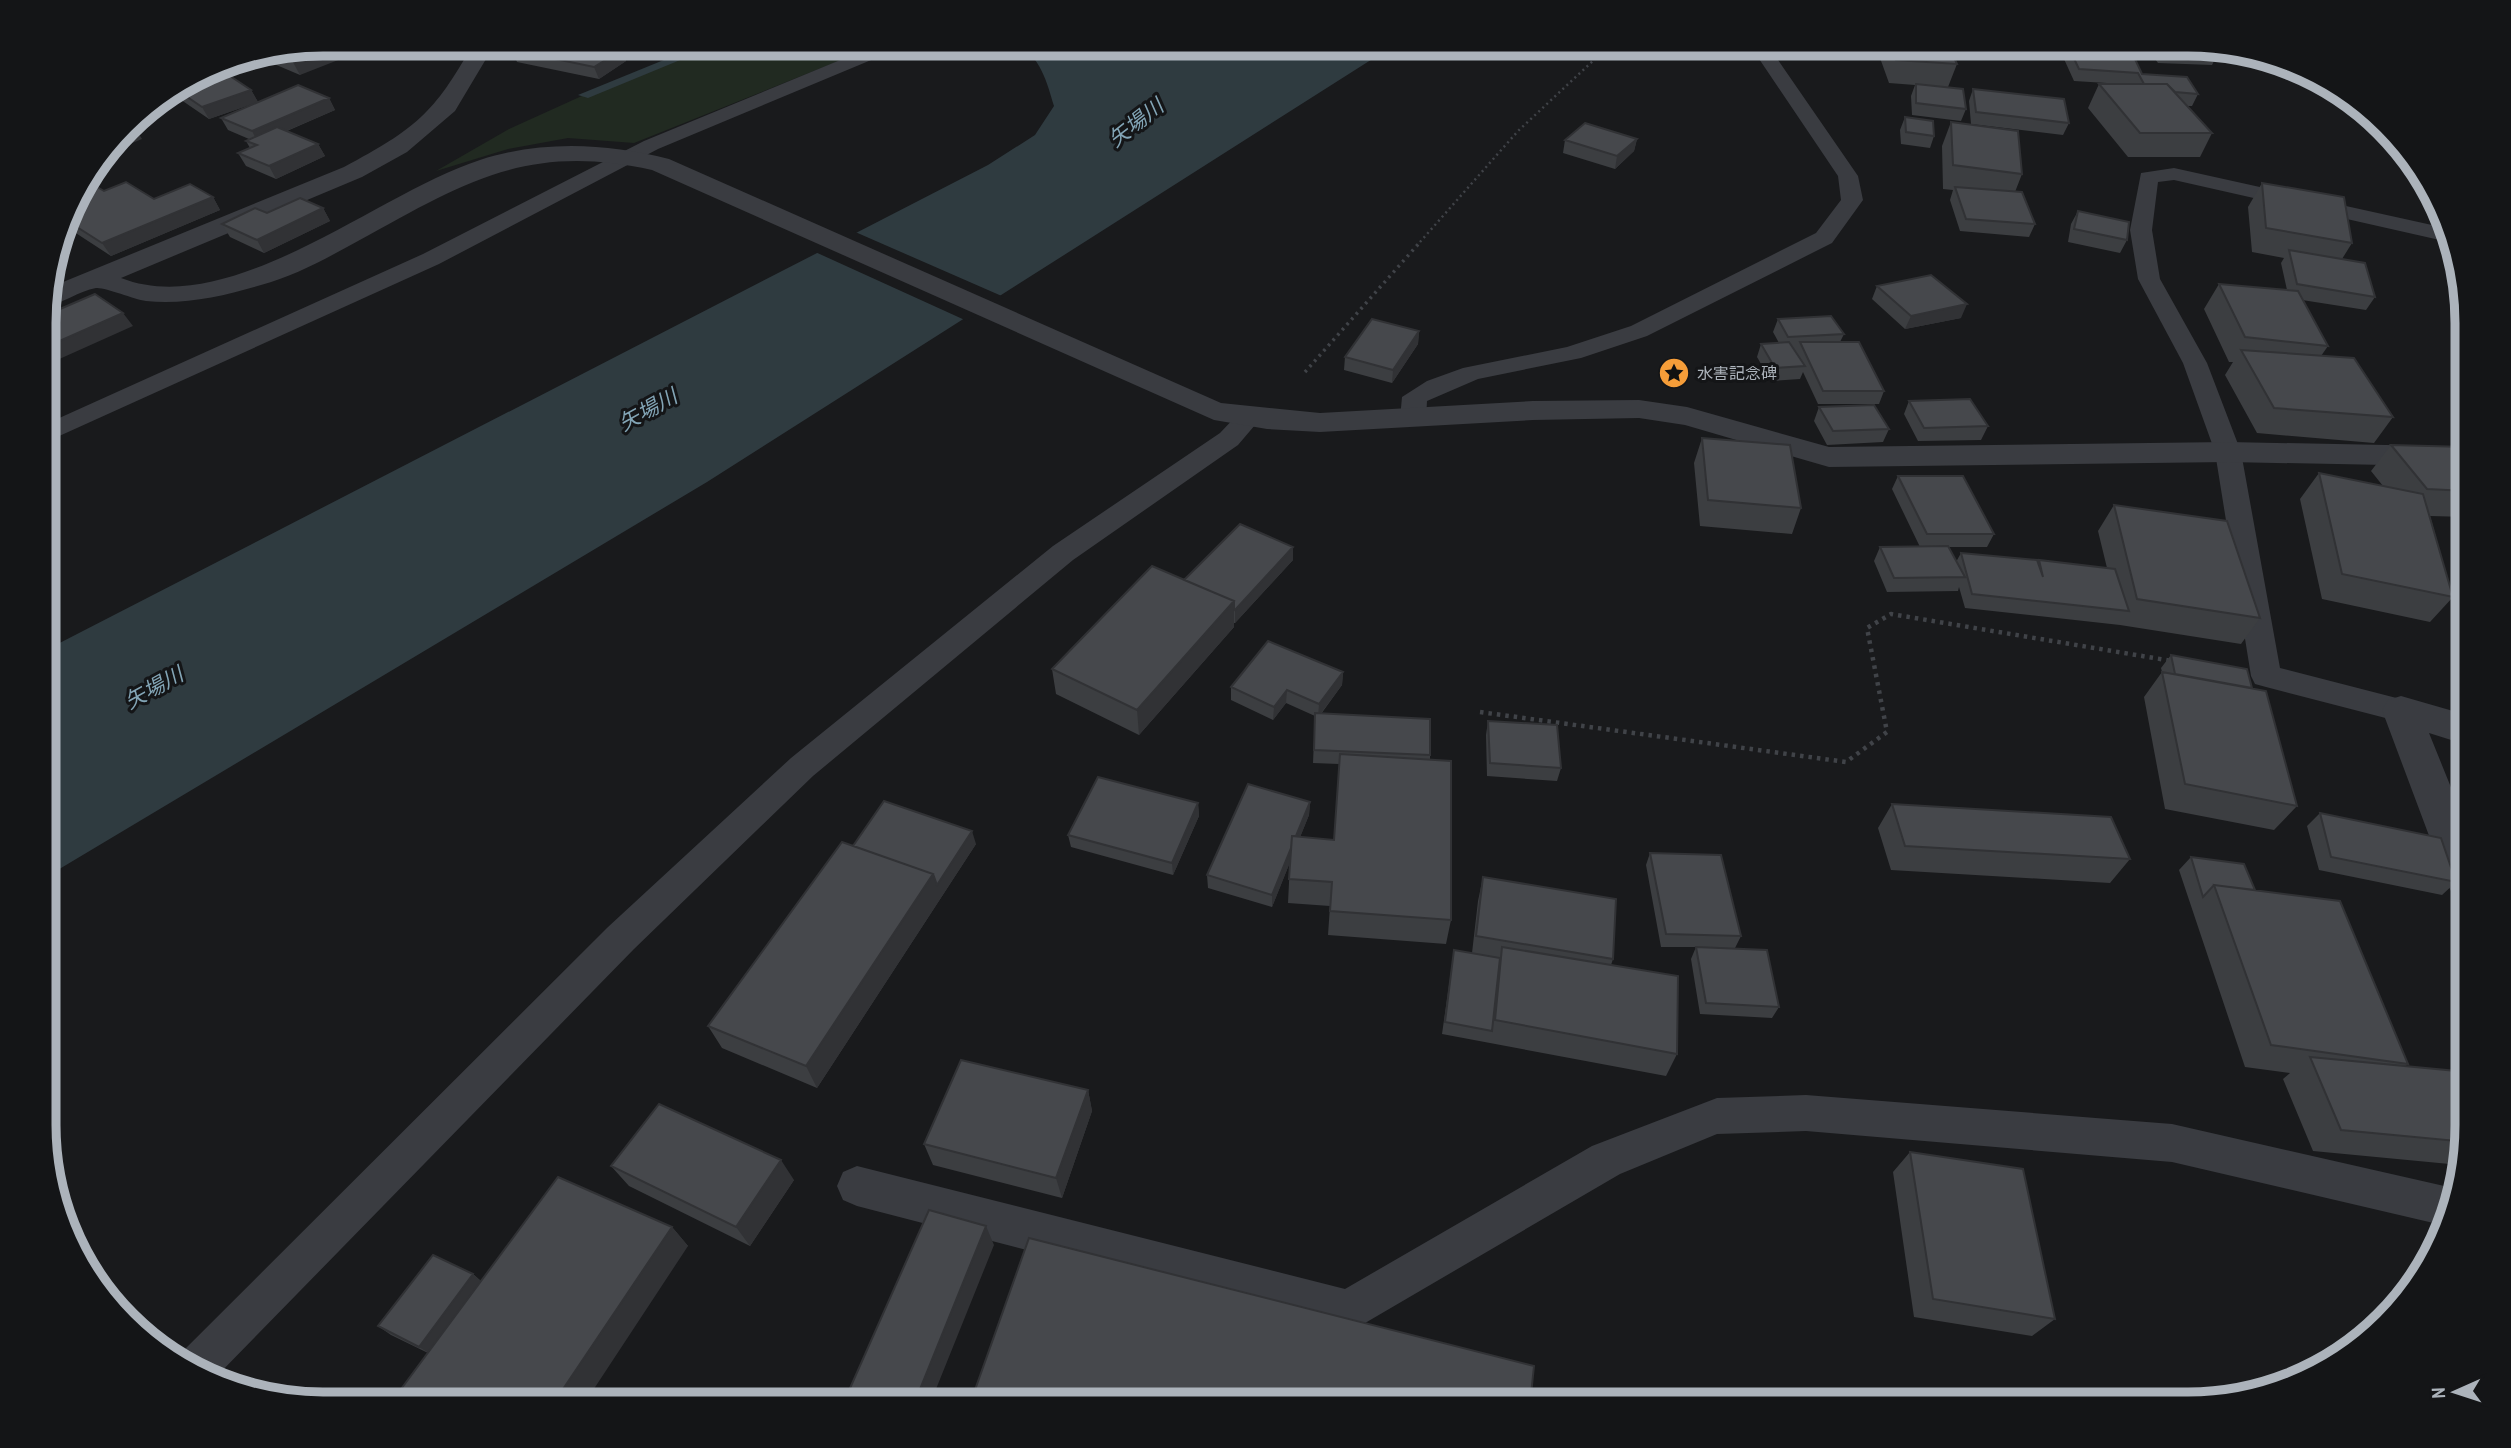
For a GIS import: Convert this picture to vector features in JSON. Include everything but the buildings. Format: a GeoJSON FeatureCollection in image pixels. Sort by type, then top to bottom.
{"type":"FeatureCollection","features":[{"type":"Feature","properties":{"kind":"street"},"geometry":{"type":"LineString","coordinates":[[58,294],[354,172],[390,152],[440,114],[453,99],[477,56]]}},
{"type":"Feature","properties":{"kind":"street"},"geometry":{"type":"LineString","coordinates":[[100,278],[114,286],[139,293],[198,292],[220,288],[291,265],[469,172],[559,153],[629,155],[660,164],[1214,411],[1248,418],[1289,422],[1413,419],[1575,407],[1642,409],[1711,422],[1798,452],[1829,457],[2228,452],[2455,458]]}},
{"type":"Feature","properties":{"kind":"street"},"geometry":{"type":"LineString","coordinates":[[2400,710],[2455,726]]}},
{"type":"Feature","properties":{"kind":"street"},"geometry":{"type":"LineString","coordinates":[[2400,710],[2455,850]]}},
{"type":"Feature","properties":{"kind":"lane"},"geometry":{"type":"LineString","coordinates":[[56,429],[431,259],[629,155],[865,56]]}},
{"type":"Feature","properties":{"kind":"lane"},"geometry":{"type":"LineString","coordinates":[[1413,419],[1415,397],[1436,386],[1472,373],[1572,353],[1639,331],[1824,238],[1852,200],[1847,176],[1766,56]]}},
{"type":"Feature","properties":{"kind":"lane"},"geometry":{"type":"LineString","coordinates":[[2400,710],[2266,676],[2228,452],[2195,363],[2149,279],[2141,230],[2148,177],[2174,174],[2440,234]]}},
{"type":"Feature","properties":{"kind":"lane"},"geometry":{"type":"LineString","coordinates":[[200,1362],[621,938],[802,767],[1063,553],[1229,439],[1248,418]]}},
{"type":"Feature","properties":{"kind":"lane"},"geometry":{"type":"LineString","coordinates":[[857,1186],[1348,1311],[1606,1160],[1717,1116],[1806,1113],[2172,1143],[2443,1205]]}},
{"type":"Feature","properties":{"kind":"path"},"geometry":{"type":"LineString","coordinates":[[1248,418],[1286,394],[1518,131],[1598,56]]}},
{"type":"Feature","properties":{"kind":"path"},"geometry":{"type":"LineString","coordinates":[[1480,712],[1846,762],[1886,732],[1867,628],[1891,614],[2266,676]]}},
{"type":"Feature","properties":{"kind":"shaded area"},"geometry":{"type":"Polygon","coordinates":[[[683,56],[851,56],[634,143],[568,138],[508,149],[436,171],[509,129],[584,95],[683,56]]]}},
{"type":"Feature","properties":{"kind":"water","name":"矢場川"},"geometry":{"type":"Polygon","coordinates":[[[1032,56],[1377,56],[707,482],[56,871],[56,645],[988,165],[1035,135],[1054,106],[1032,56]]]}},
{"type":"Feature","properties":{"kind":"pier"},"geometry":{"type":"Polygon","coordinates":[[[853,231],[1004,297],[967,321],[813,251],[853,231]]]}},
{"type":"Feature","properties":{"kind":"waterway"},"geometry":{"type":"LineString","coordinates":[[584,95],[683,56]]}},
{"type":"Feature","properties":{"kind":"place","name":"水害記念碑"},"geometry":{"type":"Point","coordinates":[1674,373]}}]}
